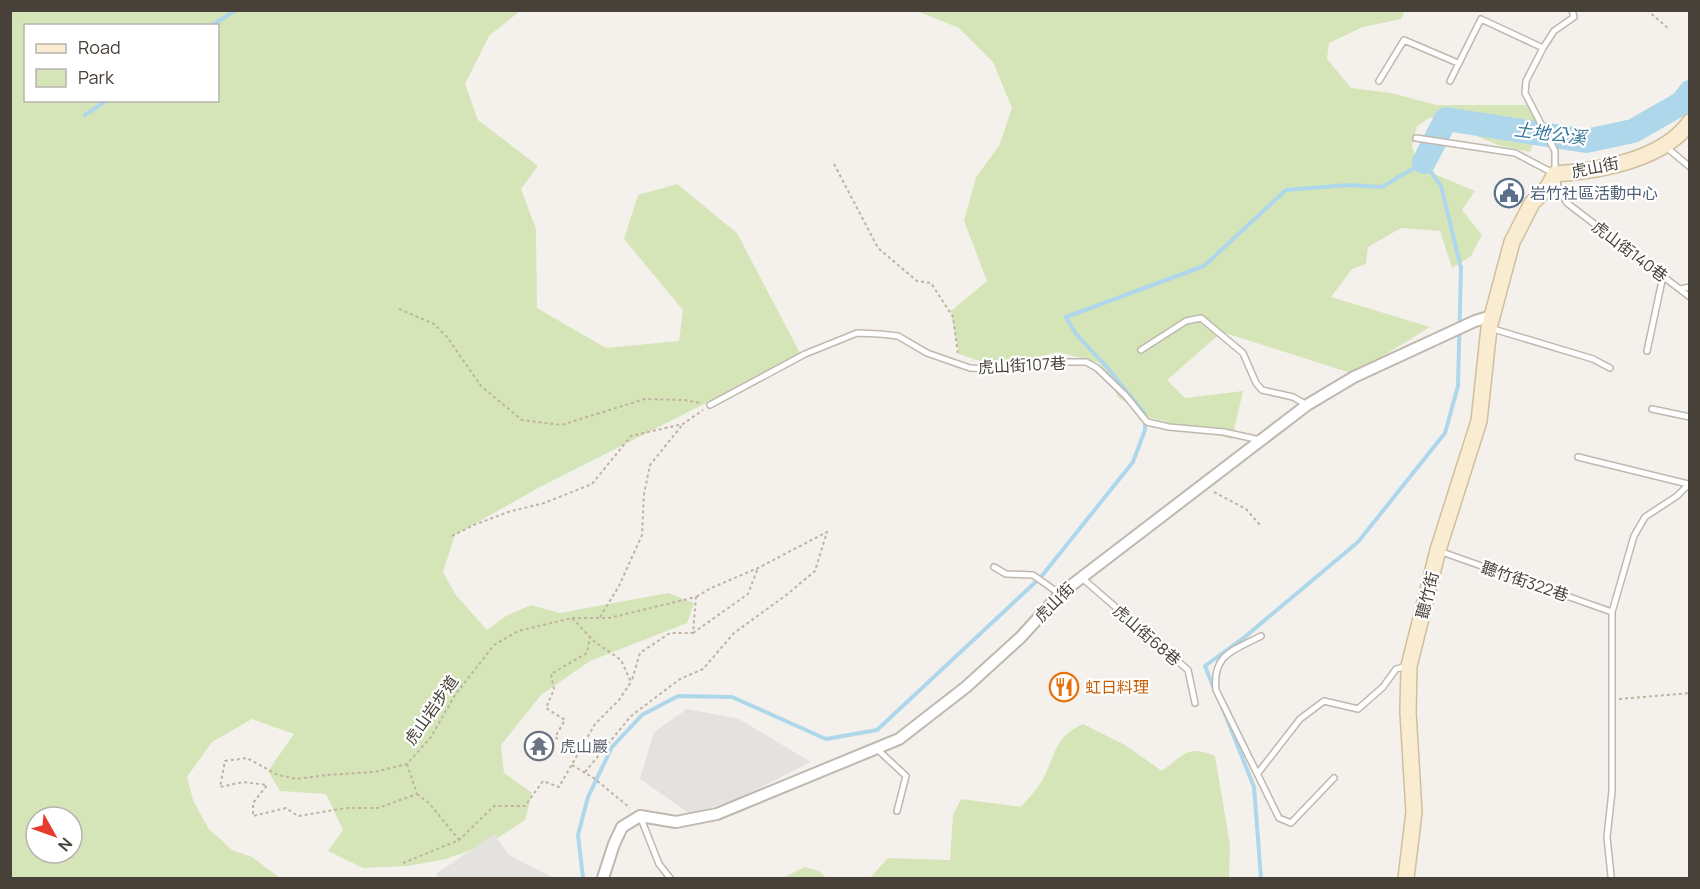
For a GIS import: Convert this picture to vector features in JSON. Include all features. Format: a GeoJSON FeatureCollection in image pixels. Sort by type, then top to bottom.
{"type":"FeatureCollection","features":[{"type":"Feature","properties":{"kind":"street","name":"虎山街"},"geometry":{"type":"LineString","coordinates":[[640,816],[676,822],[717,814],[900,739],[966,687],[1021,637],[1060,594],[1307,405],[1354,378],[1452,332],[1485,322],[1512,242],[1532,203],[1548,187],[1555,174],[1579,172],[1645,156],[1665,146],[1687,129]]}},
{"type":"Feature","properties":{"kind":"street","name":"聽竹街"},"geometry":{"type":"LineString","coordinates":[[1406,879],[1414,812],[1408,712],[1409,666],[1438,550],[1479,421],[1485,322]]}},
{"type":"Feature","properties":{"kind":"street"},"geometry":{"type":"LineString","coordinates":[[603,879],[622,827],[640,816]]}},
{"type":"Feature","properties":{"kind":"lane"},"geometry":{"type":"LineString","coordinates":[[1416,138],[1515,153],[1555,174],[1555,151],[1526,93],[1526,81],[1554,31],[1574,17],[1572,10]]}},
{"type":"Feature","properties":{"kind":"lane"},"geometry":{"type":"LineString","coordinates":[[1449,81],[1481,19],[1543,48]]}},
{"type":"Feature","properties":{"kind":"lane"},"geometry":{"type":"LineString","coordinates":[[1379,81],[1404,40],[1458,63]]}},
{"type":"Feature","properties":{"kind":"lane"},"geometry":{"type":"LineString","coordinates":[[1665,146],[1689,167]]}},
{"type":"Feature","properties":{"kind":"lane","name":"虎山街140巷"},"geometry":{"type":"LineString","coordinates":[[1555,174],[1559,190],[1567,203],[1689,297]]}},
{"type":"Feature","properties":{"kind":"lane"},"geometry":{"type":"LineString","coordinates":[[1647,351],[1663,276]]}},
{"type":"Feature","properties":{"kind":"lane"},"geometry":{"type":"LineString","coordinates":[[1680,289],[1689,287]]}},
{"type":"Feature","properties":{"kind":"lane"},"geometry":{"type":"LineString","coordinates":[[1141,350],[1186,321],[1201,318],[1243,353],[1256,383],[1262,390],[1293,397],[1307,405]]}},
{"type":"Feature","properties":{"kind":"lane"},"geometry":{"type":"LineString","coordinates":[[1485,322],[1593,359],[1610,368]]}},
{"type":"Feature","properties":{"kind":"lane","name":"虎山街107巷"},"geometry":{"type":"LineString","coordinates":[[710,405],[805,354],[856,333],[898,336],[927,353],[970,368],[988,369],[1015,362],[1086,362],[1097,368],[1126,396],[1147,422],[1169,427],[1224,432],[1260,440]]}},
{"type":"Feature","properties":{"kind":"lane"},"geometry":{"type":"LineString","coordinates":[[1652,409],[1689,417]]}},
{"type":"Feature","properties":{"kind":"lane"},"geometry":{"type":"LineString","coordinates":[[1578,458],[1689,484]]}},
{"type":"Feature","properties":{"kind":"lane"},"geometry":{"type":"LineString","coordinates":[[1611,876],[1607,837],[1612,791],[1612,612],[1634,536],[1646,517],[1677,496],[1689,484]]}},
{"type":"Feature","properties":{"kind":"lane","name":"聽竹街322巷"},"geometry":{"type":"LineString","coordinates":[[1438,550],[1612,612]]}},
{"type":"Feature","properties":{"kind":"lane"},"geometry":{"type":"LineString","coordinates":[[994,567],[1006,574],[1033,575],[1060,594]]}},
{"type":"Feature","properties":{"kind":"lane","name":"虎山街68巷"},"geometry":{"type":"LineString","coordinates":[[1081,577],[1188,670],[1195,703]]}},
{"type":"Feature","properties":{"kind":"lane"},"geometry":{"type":"LineString","coordinates":[[1261,636],[1227,654],[1218,665],[1215,678],[1216,690],[1279,818],[1291,823],[1334,778]]}},
{"type":"Feature","properties":{"kind":"lane"},"geometry":{"type":"LineString","coordinates":[[1258,773],[1300,719],[1324,701],[1358,709],[1383,687],[1396,669],[1409,666]]}},
{"type":"Feature","properties":{"kind":"lane"},"geometry":{"type":"LineString","coordinates":[[877,749],[906,776],[897,811]]}},
{"type":"Feature","properties":{"kind":"lane"},"geometry":{"type":"LineString","coordinates":[[640,816],[659,864],[670,879]]}},
{"type":"Feature","properties":{"kind":"path"},"geometry":{"type":"LineString","coordinates":[[1647,10],[1669,29]]}},
{"type":"Feature","properties":{"kind":"path"},"geometry":{"type":"LineString","coordinates":[[834,164],[878,248],[917,281],[931,284],[941,297],[953,317],[960,363]]}},
{"type":"Feature","properties":{"kind":"path"},"geometry":{"type":"LineString","coordinates":[[399,309],[434,324],[447,337],[481,386],[522,420],[561,425],[645,399],[684,400],[710,405]]}},
{"type":"Feature","properties":{"kind":"path"},"geometry":{"type":"LineString","coordinates":[[600,618],[619,586],[642,535],[644,494],[650,465],[683,424],[710,405]]}},
{"type":"Feature","properties":{"kind":"path"},"geometry":{"type":"LineString","coordinates":[[452,536],[508,512],[544,503],[592,484],[631,436],[683,424]]}},
{"type":"Feature","properties":{"kind":"path"},"geometry":{"type":"LineString","coordinates":[[1201,485],[1246,509],[1260,525]]}},
{"type":"Feature","properties":{"kind":"path","name":"虎山岩步道"},"geometry":{"type":"LineString","coordinates":[[417,794],[378,808],[347,808],[298,816],[286,808],[253,816],[253,803],[267,785],[243,782],[220,787],[225,761],[236,759],[247,758],[278,775],[297,779],[374,772],[407,764],[430,737],[455,695],[494,645],[518,631],[572,618],[609,618],[696,597],[827,532],[815,571],[734,633],[703,669],[680,679],[631,716],[585,772]]}},
{"type":"Feature","properties":{"kind":"path"},"geometry":{"type":"LineString","coordinates":[[404,863],[459,840],[494,806],[525,806],[543,781],[559,787],[595,724],[619,700],[631,682],[640,653],[670,633],[693,633],[748,594],[758,568]]}},
{"type":"Feature","properties":{"kind":"path"},"geometry":{"type":"LineString","coordinates":[[693,633],[696,597]]}},
{"type":"Feature","properties":{"kind":"path"},"geometry":{"type":"LineString","coordinates":[[572,618],[590,636],[621,660],[631,682]]}},
{"type":"Feature","properties":{"kind":"path"},"geometry":{"type":"LineString","coordinates":[[579,753],[555,737],[566,720],[546,708],[554,689],[551,674],[587,653],[590,636]]}},
{"type":"Feature","properties":{"kind":"path"},"geometry":{"type":"LineString","coordinates":[[1611,699],[1689,693]]}},
{"type":"Feature","properties":{"kind":"path"},"geometry":{"type":"LineString","coordinates":[[407,764],[417,794],[429,803],[459,840]]}},
{"type":"Feature","properties":{"kind":"path"},"geometry":{"type":"LineString","coordinates":[[572,765],[585,772],[640,816]]}},
{"type":"Feature","properties":{"kind":"green space"},"geometry":{"type":"Polygon","coordinates":[[[10,11],[520,11],[489,36],[465,84],[478,120],[538,166],[521,189],[536,229],[537,308],[606,348],[679,341],[683,310],[624,239],[638,195],[677,184],[737,233],[801,355],[540,487],[455,535],[443,572],[455,594],[487,630],[506,616],[531,605],[560,613],[668,593],[694,603],[687,623],[590,661],[541,695],[501,745],[504,773],[532,793],[525,820],[490,843],[446,859],[408,866],[363,868],[328,851],[343,830],[326,794],[280,791],[268,771],[294,734],[252,719],[212,742],[187,777],[193,800],[208,828],[232,850],[252,857],[280,878],[11,878],[10,11]]]}},
{"type":"Feature","properties":{"kind":"green space"},"geometry":{"type":"Polygon","coordinates":[[[917,11],[1405,11],[1401,19],[1363,27],[1329,43],[1327,59],[1351,88],[1391,93],[1437,105],[1531,105],[1542,120],[1530,152],[1498,145],[1431,117],[1417,126],[1412,147],[1420,168],[1475,191],[1462,210],[1482,235],[1471,256],[1452,268],[1440,231],[1401,228],[1368,247],[1366,264],[1352,269],[1331,297],[1430,327],[1354,374],[1222,332],[1167,380],[1185,398],[1243,391],[1232,439],[1144,416],[1118,397],[1100,363],[1058,352],[997,367],[959,354],[951,311],[987,281],[964,221],[976,177],[999,146],[1012,108],[993,62],[959,28],[917,11]]]}},
{"type":"Feature","properties":{"kind":"green space"},"geometry":{"type":"Polygon","coordinates":[[[1083,724],[1125,745],[1162,771],[1181,756],[1192,751],[1215,756],[1230,845],[1229,878],[870,878],[888,858],[950,860],[953,815],[961,799],[1021,807],[1040,784],[1060,742],[1083,724]]]}},
{"type":"Feature","properties":{"kind":"green space"},"geometry":{"type":"Polygon","coordinates":[[[805,867],[819,871],[826,878],[782,878],[805,867]]]}},
{"type":"Feature","properties":{"kind":"shaded area"},"geometry":{"type":"Polygon","coordinates":[[[687,709],[739,719],[811,762],[737,799],[690,814],[640,779],[654,732],[687,709]]]}},
{"type":"Feature","properties":{"kind":"shaded area"},"geometry":{"type":"Polygon","coordinates":[[[494,834],[509,855],[554,878],[439,878],[436,874],[494,834]]]}},
{"type":"Feature","properties":{"kind":"waterway"},"geometry":{"type":"LineString","coordinates":[[214,24],[236,10]]}},
{"type":"Feature","properties":{"kind":"waterway","name":"土地公溪"},"geometry":{"type":"LineString","coordinates":[[1424,162],[1446,119],[1586,141],[1633,131],[1682,103],[1690,92]]}},
{"type":"Feature","properties":{"kind":"waterway"},"geometry":{"type":"LineString","coordinates":[[85,115],[104,102]]}},
{"type":"Feature","properties":{"kind":"waterway"},"geometry":{"type":"LineString","coordinates":[[583,878],[578,835],[588,797],[612,747],[642,715],[678,696],[732,697],[826,739],[877,730],[1041,577],[1133,462],[1145,430],[1145,414],[1106,366],[1076,334],[1066,317],[1204,266],[1286,190],[1348,185],[1382,187],[1424,162],[1441,186],[1461,268],[1458,386],[1445,433],[1358,542],[1246,636],[1205,666],[1215,691]]}},
{"type":"Feature","properties":{"kind":"waterway"},"geometry":{"type":"LineString","coordinates":[[1223,709],[1254,787],[1261,878]]}},
{"type":"Feature","properties":{"kind":"place","name":"岩竹社區活動中心"},"geometry":{"type":"Point","coordinates":[1509,193]}},
{"type":"Feature","properties":{"kind":"place","name":"虹日料理"},"geometry":{"type":"Point","coordinates":[1064,687]}},
{"type":"Feature","properties":{"kind":"place","name":"虎山巖"},"geometry":{"type":"Point","coordinates":[539,746]}}]}
